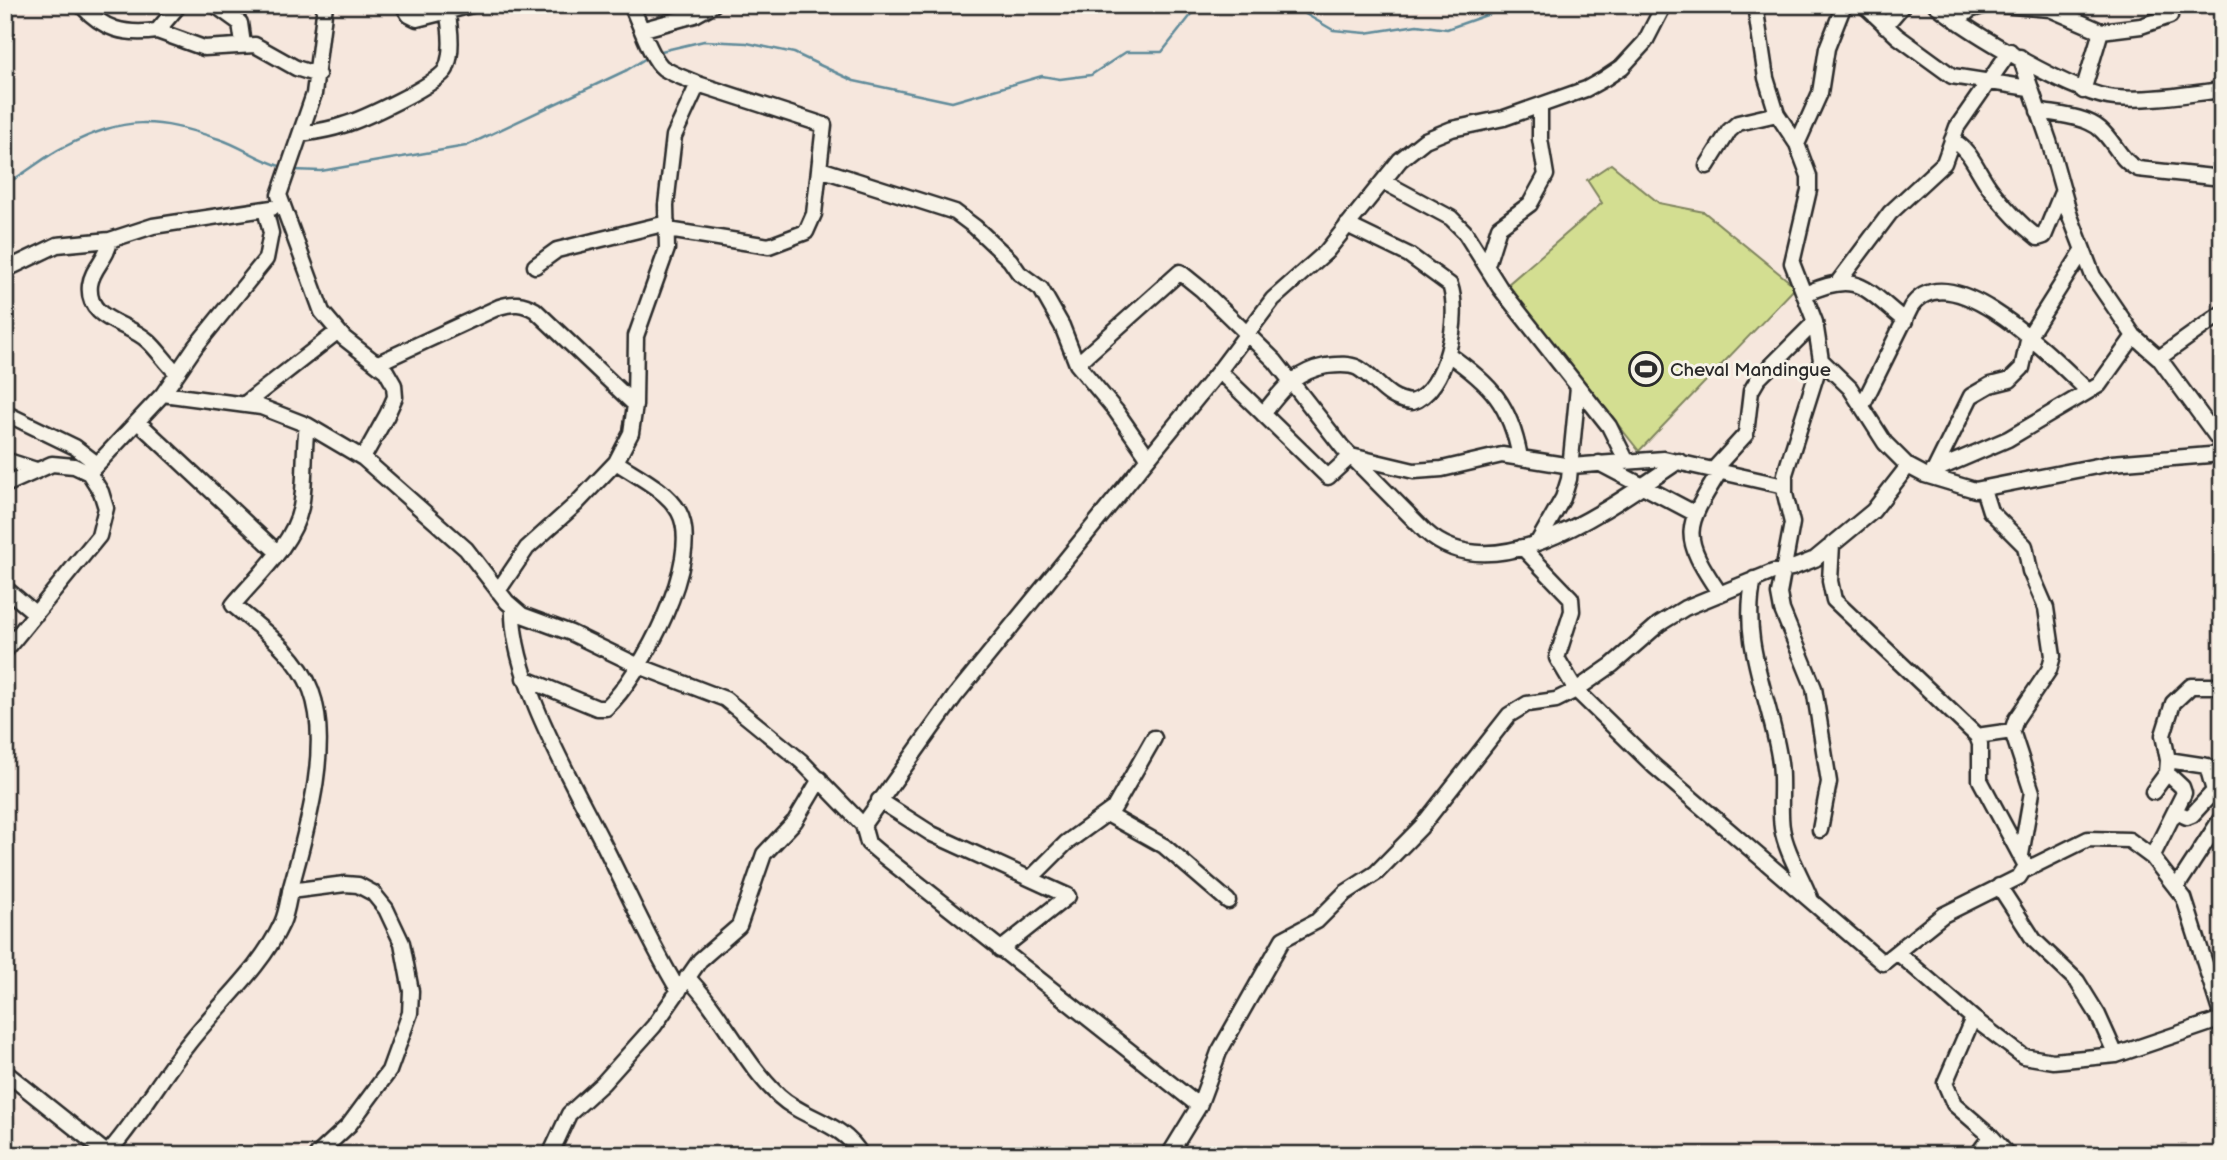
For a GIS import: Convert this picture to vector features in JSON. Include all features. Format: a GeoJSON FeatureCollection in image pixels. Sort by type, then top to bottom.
{"type":"FeatureCollection","features":[{"type":"Feature","properties":{"kind":"street"},"geometry":{"type":"LineString","coordinates":[[81,5],[106,27],[157,31],[204,48],[255,45],[296,68],[318,75]]}},
{"type":"Feature","properties":{"kind":"street"},"geometry":{"type":"LineString","coordinates":[[157,31],[179,5]]}},
{"type":"Feature","properties":{"kind":"street"},"geometry":{"type":"LineString","coordinates":[[215,5],[240,23],[243,44]]}},
{"type":"Feature","properties":{"kind":"street"},"geometry":{"type":"LineString","coordinates":[[325,5],[318,75],[301,134],[281,181],[281,206],[317,302],[337,332],[378,363],[391,377],[395,397],[363,458]]}},
{"type":"Feature","properties":{"kind":"street"},"geometry":{"type":"LineString","coordinates":[[403,5],[409,15],[417,19],[447,8],[472,5]]}},
{"type":"Feature","properties":{"kind":"street"},"geometry":{"type":"LineString","coordinates":[[535,266],[557,250],[668,227],[769,246],[799,237],[810,226],[820,170],[824,125],[698,84],[660,64],[650,51],[644,29],[631,5]]}},
{"type":"Feature","properties":{"kind":"street"},"geometry":{"type":"LineString","coordinates":[[644,29],[695,15],[713,5]]}},
{"type":"Feature","properties":{"kind":"street"},"geometry":{"type":"LineString","coordinates":[[863,825],[955,696],[1219,371],[1273,299],[1326,252],[1400,160],[1425,140],[1452,129],[1540,106],[1586,89],[1622,66],[1649,36],[1664,5]]}},
{"type":"Feature","properties":{"kind":"street"},"geometry":{"type":"LineString","coordinates":[[1755,5],[1766,78],[1777,114],[1797,144],[1807,168],[1809,190],[1792,262],[1815,322],[1821,360],[1788,458],[1784,486],[1792,523],[1779,594],[1782,610],[1814,688],[1829,782],[1820,830]]}},
{"type":"Feature","properties":{"kind":"street"},"geometry":{"type":"LineString","coordinates":[[1797,144],[1820,93],[1827,48],[1844,5]]}},
{"type":"Feature","properties":{"kind":"street"},"geometry":{"type":"LineString","coordinates":[[1864,5],[1885,26],[1952,76],[2029,88]]}},
{"type":"Feature","properties":{"kind":"street"},"geometry":{"type":"LineString","coordinates":[[1885,26],[1903,5]]}},
{"type":"Feature","properties":{"kind":"street"},"geometry":{"type":"LineString","coordinates":[[1936,5],[2015,54],[2083,91],[2114,98],[2156,99],[2222,90]]}},
{"type":"Feature","properties":{"kind":"street"},"geometry":{"type":"LineString","coordinates":[[1957,20],[1970,9],[1986,5]]}},
{"type":"Feature","properties":{"kind":"street"},"geometry":{"type":"LineString","coordinates":[[2001,5],[2050,9],[2101,31],[2141,26],[2170,16]]}},
{"type":"Feature","properties":{"kind":"street"},"geometry":{"type":"LineString","coordinates":[[301,134],[327,130],[367,116],[443,75],[449,61],[447,8]]}},
{"type":"Feature","properties":{"kind":"street"},"geometry":{"type":"LineString","coordinates":[[2083,91],[2101,31]]}},
{"type":"Feature","properties":{"kind":"street"},"geometry":{"type":"LineString","coordinates":[[1805,294],[1839,281],[1890,213],[1944,163],[1951,149],[1956,127],[2015,54]]}},
{"type":"Feature","properties":{"kind":"street"},"geometry":{"type":"LineString","coordinates":[[2015,54],[2038,111],[2082,252],[2093,276],[2134,336],[2159,358],[2222,444]]}},
{"type":"Feature","properties":{"kind":"street"},"geometry":{"type":"LineString","coordinates":[[498,591],[527,548],[576,504],[615,462],[631,433],[635,405],[636,336],[667,248],[674,136],[698,84]]}},
{"type":"Feature","properties":{"kind":"street"},"geometry":{"type":"LineString","coordinates":[[1487,265],[1499,227],[1530,204],[1546,175],[1539,139],[1540,106]]}},
{"type":"Feature","properties":{"kind":"street"},"geometry":{"type":"LineString","coordinates":[[2038,111],[2089,122],[2104,133],[2127,164],[2138,169],[2222,178]]}},
{"type":"Feature","properties":{"kind":"street"},"geometry":{"type":"LineString","coordinates":[[1707,166],[1729,131],[1738,123],[1777,114]]}},
{"type":"Feature","properties":{"kind":"street"},"geometry":{"type":"LineString","coordinates":[[1952,140],[1966,151],[1985,182],[2013,218],[2038,238],[2044,236],[2063,190]]}},
{"type":"Feature","properties":{"kind":"street"},"geometry":{"type":"LineString","coordinates":[[820,170],[930,203],[965,218],[1010,260],[1019,273],[1041,289],[1062,326],[1077,364],[1116,411],[1148,457]]}},
{"type":"Feature","properties":{"kind":"street"},"geometry":{"type":"LineString","coordinates":[[1384,182],[1451,218],[1475,244],[1500,288],[1609,426],[1626,460]]}},
{"type":"Feature","properties":{"kind":"street"},"geometry":{"type":"LineString","coordinates":[[5,271],[50,247],[110,240],[153,226],[281,206]]}},
{"type":"Feature","properties":{"kind":"street"},"geometry":{"type":"LineString","coordinates":[[93,468],[163,394],[266,259],[271,233],[265,209]]}},
{"type":"Feature","properties":{"kind":"street"},"geometry":{"type":"LineString","coordinates":[[1263,414],[1290,379],[1315,368],[1346,365],[1357,368],[1387,395],[1412,402],[1426,393],[1448,354],[1452,324],[1450,285],[1409,255],[1347,225]]}},
{"type":"Feature","properties":{"kind":"street"},"geometry":{"type":"LineString","coordinates":[[110,240],[108,253],[90,285],[92,305],[100,313],[148,341],[159,358],[177,373]]}},
{"type":"Feature","properties":{"kind":"street"},"geometry":{"type":"LineString","coordinates":[[1929,473],[1971,396],[2018,373],[2026,359],[2029,336],[2082,252]]}},
{"type":"Feature","properties":{"kind":"street"},"geometry":{"type":"LineString","coordinates":[[1077,364],[1180,272],[1201,289],[1290,379],[1351,456],[1431,536],[1450,549],[1485,553],[1538,542],[1570,529],[1679,461]]}},
{"type":"Feature","properties":{"kind":"street"},"geometry":{"type":"LineString","coordinates":[[1839,281],[1869,291],[1905,321]]}},
{"type":"Feature","properties":{"kind":"street"},"geometry":{"type":"LineString","coordinates":[[1863,404],[1917,299],[1939,290],[1967,296],[2029,336],[2088,391]]}},
{"type":"Feature","properties":{"kind":"street"},"geometry":{"type":"LineString","coordinates":[[378,363],[499,307],[512,303],[526,305],[536,310],[635,405]]}},
{"type":"Feature","properties":{"kind":"street"},"geometry":{"type":"LineString","coordinates":[[2159,358],[2222,313]]}},
{"type":"Feature","properties":{"kind":"street"},"geometry":{"type":"LineString","coordinates":[[1720,594],[1693,550],[1690,534],[1694,513],[1717,470],[1746,434],[1751,391],[1758,379],[1815,322]]}},
{"type":"Feature","properties":{"kind":"street"},"geometry":{"type":"LineString","coordinates":[[246,403],[337,332]]}},
{"type":"Feature","properties":{"kind":"street"},"geometry":{"type":"LineString","coordinates":[[1929,473],[2008,439],[2088,391],[2108,376],[2134,336]]}},
{"type":"Feature","properties":{"kind":"street"},"geometry":{"type":"LineString","coordinates":[[1448,354],[1492,388],[1510,420],[1520,457]]}},
{"type":"Feature","properties":{"kind":"street"},"geometry":{"type":"LineString","coordinates":[[1821,360],[1863,404],[1885,443],[1908,466],[1964,489],[1983,489],[2112,463],[2222,454]]}},
{"type":"Feature","properties":{"kind":"street"},"geometry":{"type":"LineString","coordinates":[[1219,371],[1325,476],[1333,476],[1351,456]]}},
{"type":"Feature","properties":{"kind":"street"},"geometry":{"type":"LineString","coordinates":[[1538,542],[1563,498],[1571,466],[1578,387]]}},
{"type":"Feature","properties":{"kind":"street"},"geometry":{"type":"LineString","coordinates":[[163,394],[246,403],[307,425],[363,458],[466,549],[513,609],[639,666],[725,699],[820,779],[863,825],[868,843],[1199,1106]]}},
{"type":"Feature","properties":{"kind":"street"},"geometry":{"type":"LineString","coordinates":[[5,413],[75,447],[93,468],[106,508],[99,536],[5,651]]}},
{"type":"Feature","properties":{"kind":"street"},"geometry":{"type":"LineString","coordinates":[[138,422],[277,552]]}},
{"type":"Feature","properties":{"kind":"street"},"geometry":{"type":"LineString","coordinates":[[5,1072],[107,1154],[186,1047],[277,933],[287,911],[311,818],[316,727],[312,692],[286,651],[233,605],[277,552],[297,522],[301,505],[307,425]]}},
{"type":"Feature","properties":{"kind":"street"},"geometry":{"type":"LineString","coordinates":[[1351,456],[1414,471],[1442,469],[1502,455],[1571,466],[1626,460],[1679,461],[1784,486]]}},
{"type":"Feature","properties":{"kind":"street"},"geometry":{"type":"LineString","coordinates":[[5,460],[36,470]]}},
{"type":"Feature","properties":{"kind":"street"},"geometry":{"type":"LineString","coordinates":[[524,678],[601,709],[612,702],[639,666],[664,620],[682,563],[683,522],[672,502],[615,462]]}},
{"type":"Feature","properties":{"kind":"street"},"geometry":{"type":"LineString","coordinates":[[1599,463],[1694,513]]}},
{"type":"Feature","properties":{"kind":"street"},"geometry":{"type":"LineString","coordinates":[[5,485],[36,470],[65,465],[93,468]]}},
{"type":"Feature","properties":{"kind":"street"},"geometry":{"type":"LineString","coordinates":[[1169,1155],[1199,1106],[1219,1052],[1283,939],[1317,921],[1345,893],[1376,873],[1426,822],[1509,715],[1527,704],[1556,700],[1576,690],[1674,614],[1754,579],[1807,563],[1873,511],[1908,466]]}},
{"type":"Feature","properties":{"kind":"street"},"geometry":{"type":"LineString","coordinates":[[1983,489],[1990,511],[2025,546],[2030,571],[2046,608],[2053,656],[2049,670],[2016,719],[2012,731],[2032,792],[2021,855]]}},
{"type":"Feature","properties":{"kind":"street"},"geometry":{"type":"LineString","coordinates":[[1832,544],[1830,581],[1834,600],[1977,736],[1980,744],[1980,780],[2021,855],[2025,870]]}},
{"type":"Feature","properties":{"kind":"street"},"geometry":{"type":"LineString","coordinates":[[1522,547],[1571,598],[1572,611],[1557,658],[1576,690],[1654,766],[1877,960],[1887,962],[1943,915],[2088,839],[2129,840],[2152,857],[2184,898],[2222,1018],[2116,1055],[2053,1060],[2023,1056],[1973,1018],[1898,953]]}},
{"type":"Feature","properties":{"kind":"street"},"geometry":{"type":"LineString","coordinates":[[1754,579],[1750,595],[1751,631],[1756,670],[1780,763],[1782,830],[1812,902]]}},
{"type":"Feature","properties":{"kind":"street"},"geometry":{"type":"LineString","coordinates":[[5,588],[36,614]]}},
{"type":"Feature","properties":{"kind":"street"},"geometry":{"type":"LineString","coordinates":[[513,609],[513,630],[524,678],[622,885],[678,991]]}},
{"type":"Feature","properties":{"kind":"street"},"geometry":{"type":"LineString","coordinates":[[2152,857],[2184,793],[2168,766],[2163,735],[2179,694],[2200,684],[2222,687]]}},
{"type":"Feature","properties":{"kind":"street"},"geometry":{"type":"LineString","coordinates":[[1977,736],[2012,731]]}},
{"type":"Feature","properties":{"kind":"street"},"geometry":{"type":"LineString","coordinates":[[1031,878],[1066,843],[1107,814],[1119,800],[1154,738]]}},
{"type":"Feature","properties":{"kind":"street"},"geometry":{"type":"LineString","coordinates":[[2153,792],[2168,766]]}},
{"type":"Feature","properties":{"kind":"street"},"geometry":{"type":"LineString","coordinates":[[2168,766],[2207,766],[2218,796],[2192,816],[2184,817],[2176,812]]}},
{"type":"Feature","properties":{"kind":"street"},"geometry":{"type":"LineString","coordinates":[[550,1155],[569,1114],[628,1055],[700,960],[739,926],[764,854],[794,821],[820,779]]}},
{"type":"Feature","properties":{"kind":"street"},"geometry":{"type":"LineString","coordinates":[[879,800],[932,834],[1068,897],[1000,950]]}},
{"type":"Feature","properties":{"kind":"street"},"geometry":{"type":"LineString","coordinates":[[1107,814],[1164,846],[1228,901]]}},
{"type":"Feature","properties":{"kind":"street"},"geometry":{"type":"LineString","coordinates":[[2176,888],[2222,817]]}},
{"type":"Feature","properties":{"kind":"street"},"geometry":{"type":"LineString","coordinates":[[290,891],[345,884],[358,885],[373,893],[395,924],[403,947],[411,991],[410,1013],[389,1071],[349,1125],[317,1155]]}},
{"type":"Feature","properties":{"kind":"street"},"geometry":{"type":"LineString","coordinates":[[1999,886],[2034,940],[2077,981],[2098,1015],[2116,1055]]}},
{"type":"Feature","properties":{"kind":"street"},"geometry":{"type":"LineString","coordinates":[[687,977],[708,998],[778,1095],[799,1111],[844,1132],[861,1155]]}},
{"type":"Feature","properties":{"kind":"street"},"geometry":{"type":"LineString","coordinates":[[1973,1018],[1945,1083],[1954,1104],[1991,1136],[2008,1155]]}},
{"type":"Feature","properties":{"kind":"street"},"geometry":{"type":"LineString","coordinates":[[1978,1155],[1991,1136]]}},
{"type":"Feature","properties":{"kind":"green space","name":"Cheval Mandingue"},"geometry":{"type":"Polygon","coordinates":[[[1611,164],[1659,203],[1704,212],[1796,287],[1639,451],[1507,285],[1602,203],[1587,180],[1611,164]]]}},
{"type":"Feature","properties":{"kind":"waterway"},"geometry":{"type":"LineString","coordinates":[[657,52],[704,41],[747,43],[794,53],[854,81],[952,102],[1042,76],[1060,79],[1091,75],[1126,52],[1162,52],[1199,5]]}},
{"type":"Feature","properties":{"kind":"waterway"},"geometry":{"type":"LineString","coordinates":[[1290,5],[1333,30],[1366,33],[1417,25],[1447,29],[1515,5]]}},
{"type":"Feature","properties":{"kind":"waterway"},"geometry":{"type":"LineString","coordinates":[[293,170],[321,171],[466,146],[627,70],[648,57]]}},
{"type":"Feature","properties":{"kind":"waterway"},"geometry":{"type":"LineString","coordinates":[[5,184],[56,151],[86,137],[106,129],[141,123],[197,132],[283,167]]}},
{"type":"Feature","properties":{"kind":"place","name":"Cheval Mandingue"},"geometry":{"type":"Point","coordinates":[1646,369]}}]}
